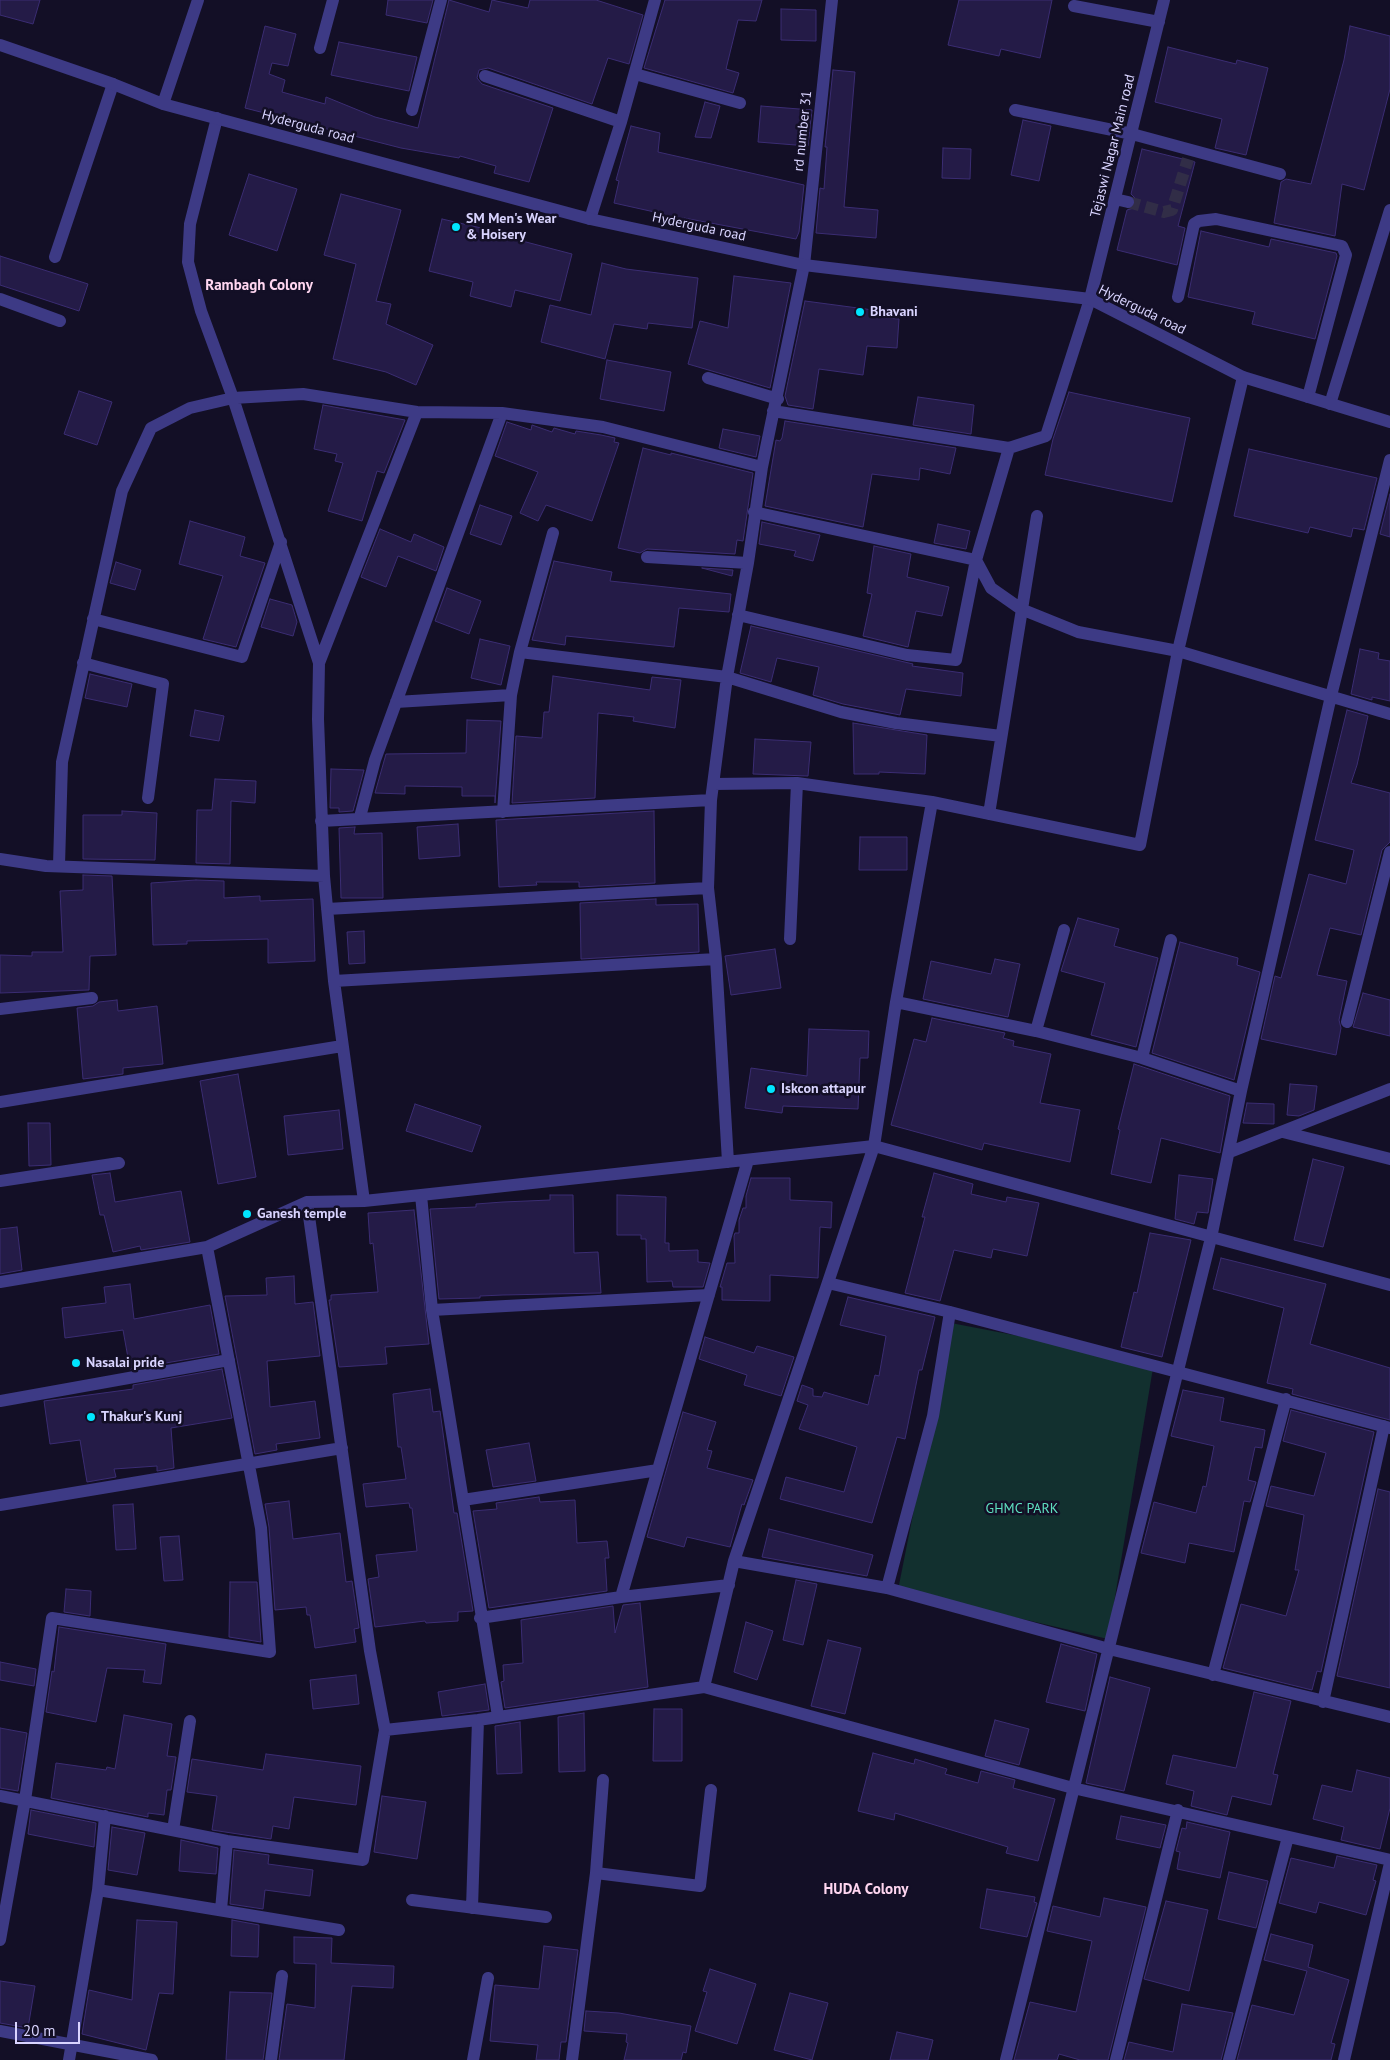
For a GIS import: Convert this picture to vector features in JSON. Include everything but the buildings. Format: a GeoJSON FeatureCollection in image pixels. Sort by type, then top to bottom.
{"type":"FeatureCollection","features":[{"type":"Feature","properties":{"kind":"street"},"geometry":{"type":"LineString","coordinates":[[163,104],[198,0]]}},
{"type":"Feature","properties":{"kind":"street"},"geometry":{"type":"LineString","coordinates":[[320,48],[333,0]]}},
{"type":"Feature","properties":{"kind":"street"},"geometry":{"type":"LineString","coordinates":[[412,110],[441,0]]}},
{"type":"Feature","properties":{"kind":"street"},"geometry":{"type":"LineString","coordinates":[[590,219],[621,122],[654,0]]}},
{"type":"Feature","properties":{"kind":"street","name":"rd number 31"},"geometry":{"type":"LineString","coordinates":[[728,1162],[716,959],[708,888],[711,800],[727,677],[748,564],[754,512],[804,265],[832,0]]}},
{"type":"Feature","properties":{"kind":"street","name":"Tejaswi Nagar Main road"},"geometry":{"type":"LineString","coordinates":[[1009,448],[1046,436],[1122,200],[1132,134],[1164,0]]}},
{"type":"Feature","properties":{"kind":"street"},"geometry":{"type":"LineString","coordinates":[[1074,6],[1159,22]]}},
{"type":"Feature","properties":{"kind":"street","name":"Hyderguda road"},"geometry":{"type":"LineString","coordinates":[[0,45],[113,84],[163,104],[590,219],[804,265],[1090,299],[1243,377],[1390,422]]}},
{"type":"Feature","properties":{"kind":"street"},"geometry":{"type":"LineString","coordinates":[[635,74],[740,103]]}},
{"type":"Feature","properties":{"kind":"street"},"geometry":{"type":"LineString","coordinates":[[485,76],[621,122]]}},
{"type":"Feature","properties":{"kind":"street"},"geometry":{"type":"LineString","coordinates":[[55,257],[113,84]]}},
{"type":"Feature","properties":{"kind":"street"},"geometry":{"type":"LineString","coordinates":[[1015,110],[1132,134],[1189,154],[1280,174]]}},
{"type":"Feature","properties":{"kind":"street"},"geometry":{"type":"LineString","coordinates":[[217,118],[190,224],[188,262],[201,310],[233,398],[320,664],[321,821],[324,876],[334,981],[364,1201]]}},
{"type":"Feature","properties":{"kind":"street"},"geometry":{"type":"LineString","coordinates":[[1330,404],[1390,210]]}},
{"type":"Feature","properties":{"kind":"street"},"geometry":{"type":"LineString","coordinates":[[1178,297],[1194,224],[1199,221],[1216,219],[1342,246],[1346,255],[1308,397]]}},
{"type":"Feature","properties":{"kind":"street"},"geometry":{"type":"LineString","coordinates":[[0,299],[60,320]]}},
{"type":"Feature","properties":{"kind":"street"},"geometry":{"type":"LineString","coordinates":[[713,784],[797,783],[932,802],[1140,845],[1178,651],[1243,377]]}},
{"type":"Feature","properties":{"kind":"street"},"geometry":{"type":"LineString","coordinates":[[708,378],[776,405],[1009,448],[976,560],[956,660],[907,654],[738,614]]}},
{"type":"Feature","properties":{"kind":"street"},"geometry":{"type":"LineString","coordinates":[[59,865],[62,762],[122,491],[151,428],[190,408],[233,398],[303,394],[417,412],[502,413],[602,427],[762,467]]}},
{"type":"Feature","properties":{"kind":"street"},"geometry":{"type":"LineString","coordinates":[[320,664],[417,412]]}},
{"type":"Feature","properties":{"kind":"street"},"geometry":{"type":"LineString","coordinates":[[360,817],[375,760],[502,413]]}},
{"type":"Feature","properties":{"kind":"street"},"geometry":{"type":"LineString","coordinates":[[1006,2060],[1072,1788],[1109,1649],[1211,1238],[1241,1091],[1330,696],[1390,460]]}},
{"type":"Feature","properties":{"kind":"street"},"geometry":{"type":"LineString","coordinates":[[754,512],[976,560],[991,588],[1022,609],[1078,632],[1178,651],[1390,714]]}},
{"type":"Feature","properties":{"kind":"street"},"geometry":{"type":"LineString","coordinates":[[988,814],[1036,516]]}},
{"type":"Feature","properties":{"kind":"street"},"geometry":{"type":"LineString","coordinates":[[503,812],[511,695],[520,652],[553,534]]}},
{"type":"Feature","properties":{"kind":"street"},"geometry":{"type":"LineString","coordinates":[[93,619],[242,657],[281,542]]}},
{"type":"Feature","properties":{"kind":"street"},"geometry":{"type":"LineString","coordinates":[[648,557],[748,564]]}},
{"type":"Feature","properties":{"kind":"street"},"geometry":{"type":"LineString","coordinates":[[520,652],[727,677],[841,712],[896,723],[1001,736]]}},
{"type":"Feature","properties":{"kind":"street"},"geometry":{"type":"LineString","coordinates":[[83,663],[163,684],[148,798]]}},
{"type":"Feature","properties":{"kind":"street"},"geometry":{"type":"LineString","coordinates":[[396,702],[511,695]]}},
{"type":"Feature","properties":{"kind":"street"},"geometry":{"type":"LineString","coordinates":[[790,939],[797,783]]}},
{"type":"Feature","properties":{"kind":"street"},"geometry":{"type":"LineString","coordinates":[[321,821],[360,817],[503,812],[711,800]]}},
{"type":"Feature","properties":{"kind":"street"},"geometry":{"type":"LineString","coordinates":[[704,1687],[734,1561],[874,1146],[896,1002],[932,802]]}},
{"type":"Feature","properties":{"kind":"street"},"geometry":{"type":"LineString","coordinates":[[1347,1022],[1390,852]]}},
{"type":"Feature","properties":{"kind":"street"},"geometry":{"type":"LineString","coordinates":[[0,859],[46,866],[324,876]]}},
{"type":"Feature","properties":{"kind":"street"},"geometry":{"type":"LineString","coordinates":[[327,909],[708,888]]}},
{"type":"Feature","properties":{"kind":"street"},"geometry":{"type":"LineString","coordinates":[[1036,1031],[1064,930]]}},
{"type":"Feature","properties":{"kind":"street"},"geometry":{"type":"LineString","coordinates":[[1142,1058],[1171,940]]}},
{"type":"Feature","properties":{"kind":"street"},"geometry":{"type":"LineString","coordinates":[[334,981],[716,959]]}},
{"type":"Feature","properties":{"kind":"street"},"geometry":{"type":"LineString","coordinates":[[0,1009],[92,998]]}},
{"type":"Feature","properties":{"kind":"street"},"geometry":{"type":"LineString","coordinates":[[896,1002],[1036,1031],[1142,1058],[1241,1091]]}},
{"type":"Feature","properties":{"kind":"street"},"geometry":{"type":"LineString","coordinates":[[0,1102],[342,1046]]}},
{"type":"Feature","properties":{"kind":"street"},"geometry":{"type":"LineString","coordinates":[[1230,1152],[1390,1089]]}},
{"type":"Feature","properties":{"kind":"street"},"geometry":{"type":"LineString","coordinates":[[1283,1132],[1390,1159]]}},
{"type":"Feature","properties":{"kind":"street"},"geometry":{"type":"LineString","coordinates":[[0,1282],[207,1246],[308,1202],[364,1201],[421,1196],[874,1146],[1390,1285]]}},
{"type":"Feature","properties":{"kind":"street"},"geometry":{"type":"LineString","coordinates":[[621,1597],[748,1160]]}},
{"type":"Feature","properties":{"kind":"street"},"geometry":{"type":"LineString","coordinates":[[0,1181],[120,1163]]}},
{"type":"Feature","properties":{"kind":"street"},"geometry":{"type":"LineString","coordinates":[[421,1196],[432,1310],[480,1618],[498,1716]]}},
{"type":"Feature","properties":{"kind":"street"},"geometry":{"type":"LineString","coordinates":[[0,1796],[227,1841],[363,1860],[385,1730],[370,1651],[308,1202]]}},
{"type":"Feature","properties":{"kind":"street"},"geometry":{"type":"LineString","coordinates":[[0,1940],[25,1800],[52,1618],[270,1652],[261,1528],[207,1246]]}},
{"type":"Feature","properties":{"kind":"street"},"geometry":{"type":"LineString","coordinates":[[828,1283],[950,1312],[1387,1427],[1323,1702]]}},
{"type":"Feature","properties":{"kind":"street"},"geometry":{"type":"LineString","coordinates":[[432,1310],[709,1295]]}},
{"type":"Feature","properties":{"kind":"street"},"geometry":{"type":"LineString","coordinates":[[887,1588],[933,1416],[950,1312]]}},
{"type":"Feature","properties":{"kind":"street"},"geometry":{"type":"LineString","coordinates":[[0,1401],[229,1360]]}},
{"type":"Feature","properties":{"kind":"street"},"geometry":{"type":"LineString","coordinates":[[1212,1675],[1286,1399]]}},
{"type":"Feature","properties":{"kind":"street"},"geometry":{"type":"LineString","coordinates":[[0,1505],[342,1448]]}},
{"type":"Feature","properties":{"kind":"street"},"geometry":{"type":"LineString","coordinates":[[463,1500],[658,1470]]}},
{"type":"Feature","properties":{"kind":"street"},"geometry":{"type":"LineString","coordinates":[[734,1561],[887,1588],[1109,1649],[1390,1717]]}},
{"type":"Feature","properties":{"kind":"street"},"geometry":{"type":"LineString","coordinates":[[480,1618],[621,1597],[729,1585]]}},
{"type":"Feature","properties":{"kind":"street"},"geometry":{"type":"LineString","coordinates":[[385,1730],[478,1720],[704,1687],[1072,1788],[1178,1810],[1390,1861],[1344,2060]]}},
{"type":"Feature","properties":{"kind":"street"},"geometry":{"type":"LineString","coordinates":[[472,1908],[478,1720]]}},
{"type":"Feature","properties":{"kind":"street"},"geometry":{"type":"LineString","coordinates":[[173,1830],[190,1721]]}},
{"type":"Feature","properties":{"kind":"street"},"geometry":{"type":"LineString","coordinates":[[572,2060],[596,1873],[602,1780]]}},
{"type":"Feature","properties":{"kind":"street"},"geometry":{"type":"LineString","coordinates":[[596,1873],[700,1886],[711,1790]]}},
{"type":"Feature","properties":{"kind":"street"},"geometry":{"type":"LineString","coordinates":[[1116,2060],[1178,1810]]}},
{"type":"Feature","properties":{"kind":"street"},"geometry":{"type":"LineString","coordinates":[[69,2060],[98,1890],[105,1816]]}},
{"type":"Feature","properties":{"kind":"street"},"geometry":{"type":"LineString","coordinates":[[1229,2060],[1288,1837]]}},
{"type":"Feature","properties":{"kind":"street"},"geometry":{"type":"LineString","coordinates":[[221,1910],[227,1841]]}},
{"type":"Feature","properties":{"kind":"street"},"geometry":{"type":"LineString","coordinates":[[98,1890],[339,1930]]}},
{"type":"Feature","properties":{"kind":"street"},"geometry":{"type":"LineString","coordinates":[[412,1900],[546,1917]]}},
{"type":"Feature","properties":{"kind":"street"},"geometry":{"type":"LineString","coordinates":[[271,2060],[282,1976]]}},
{"type":"Feature","properties":{"kind":"street"},"geometry":{"type":"LineString","coordinates":[[473,2060],[488,1978]]}},
{"type":"Feature","properties":{"kind":"street"},"geometry":{"type":"LineString","coordinates":[[0,2031],[152,2060]]}},
{"type":"Feature","properties":{"kind":"green space","name":"GHMC PARK"},"geometry":{"type":"Polygon","coordinates":[[[951,1323],[1154,1362],[1108,1639],[898,1590],[951,1323]]]}},
{"type":"Feature","properties":{"kind":"tunnel"},"geometry":{"type":"LineString","coordinates":[[1128,202],[1164,212],[1172,210],[1188,159]]}},
{"type":"Feature","properties":{"kind":"place","name":"SM Men's Wear & Hoisery"},"geometry":{"type":"Point","coordinates":[456,227]}},
{"type":"Feature","properties":{"kind":"place","name":"Bhavani"},"geometry":{"type":"Point","coordinates":[860,312]}},
{"type":"Feature","properties":{"kind":"place","name":"Iskcon attapur"},"geometry":{"type":"Point","coordinates":[771,1089]}},
{"type":"Feature","properties":{"kind":"place","name":"Ganesh temple"},"geometry":{"type":"Point","coordinates":[247,1214]}},
{"type":"Feature","properties":{"kind":"place","name":"Nasalai pride"},"geometry":{"type":"Point","coordinates":[76,1363]}},
{"type":"Feature","properties":{"kind":"place","name":"Thakur's Kunj"},"geometry":{"type":"Point","coordinates":[91,1417]}},
{"type":"Feature","properties":{"kind":"district","name":"Rambagh Colony"},"geometry":{"type":"Point","coordinates":[259,286]}},
{"type":"Feature","properties":{"kind":"district","name":"HUDA Colony"},"geometry":{"type":"Point","coordinates":[866,1890]}}]}
